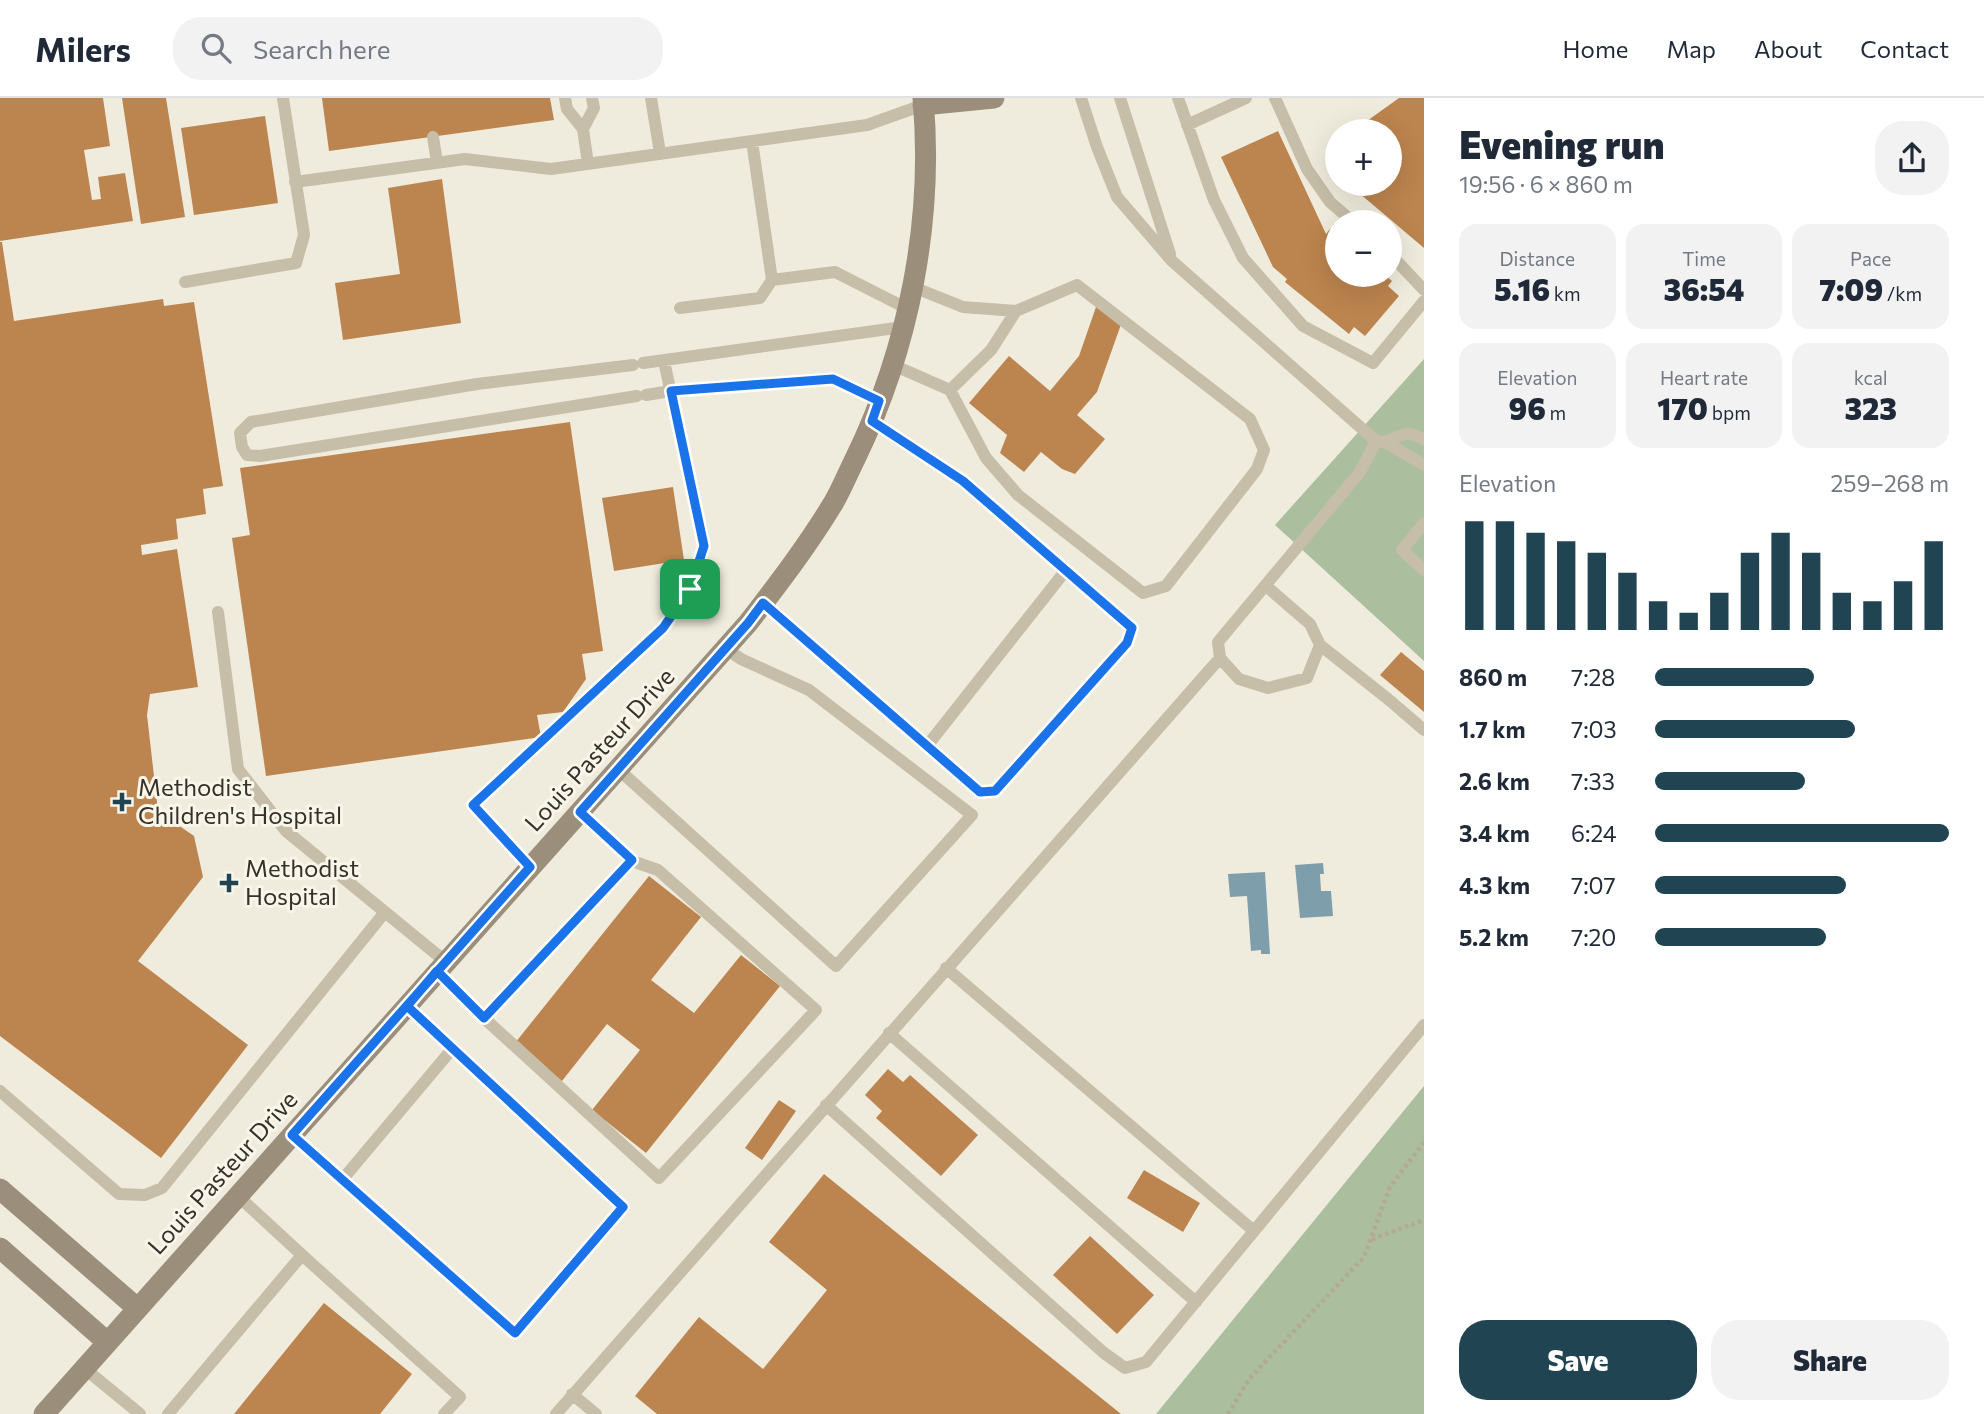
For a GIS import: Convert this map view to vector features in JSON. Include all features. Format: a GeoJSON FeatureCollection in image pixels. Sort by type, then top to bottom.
{"type":"FeatureCollection","features":[{"type":"Feature","properties":{"kind":"street"},"geometry":{"type":"LineString","coordinates":[[923,102],[994,98]]}},
{"type":"Feature","properties":{"kind":"street","name":"Louis Pasteur Drive"},"geometry":{"type":"LineString","coordinates":[[44,1414],[725,649],[795,563],[835,499],[876,411],[893,365],[913,287],[924,212],[923,102]]}},
{"type":"Feature","properties":{"kind":"street"},"geometry":{"type":"LineString","coordinates":[[0,1189],[137,1308]]}},
{"type":"Feature","properties":{"kind":"street"},"geometry":{"type":"LineString","coordinates":[[0,1248],[107,1342]]}},
{"type":"Feature","properties":{"kind":"lane"},"geometry":{"type":"LineString","coordinates":[[185,282],[296,262],[304,235],[283,98]]}},
{"type":"Feature","properties":{"kind":"lane"},"geometry":{"type":"LineString","coordinates":[[565,98],[566,109],[583,129],[588,164]]}},
{"type":"Feature","properties":{"kind":"lane"},"geometry":{"type":"LineString","coordinates":[[583,129],[594,108],[592,98]]}},
{"type":"Feature","properties":{"kind":"lane"},"geometry":{"type":"LineString","coordinates":[[651,98],[660,153]]}},
{"type":"Feature","properties":{"kind":"lane"},"geometry":{"type":"LineString","coordinates":[[1081,98],[1117,197],[1172,261],[1381,442],[1424,465]]}},
{"type":"Feature","properties":{"kind":"lane"},"geometry":{"type":"LineString","coordinates":[[1120,98],[1172,261]]}},
{"type":"Feature","properties":{"kind":"lane"},"geometry":{"type":"LineString","coordinates":[[1178,98],[1214,200],[1243,258],[1303,326],[1373,363],[1424,301]]}},
{"type":"Feature","properties":{"kind":"lane"},"geometry":{"type":"LineString","coordinates":[[1187,125],[1246,98]]}},
{"type":"Feature","properties":{"kind":"lane"},"geometry":{"type":"LineString","coordinates":[[1275,98],[1307,169],[1340,210]]}},
{"type":"Feature","properties":{"kind":"lane"},"geometry":{"type":"LineString","coordinates":[[295,182],[465,159],[551,169],[867,125],[923,102]]}},
{"type":"Feature","properties":{"kind":"lane"},"geometry":{"type":"LineString","coordinates":[[433,137],[437,162]]}},
{"type":"Feature","properties":{"kind":"lane"},"geometry":{"type":"LineString","coordinates":[[680,308],[760,298],[772,280],[752,141]]}},
{"type":"Feature","properties":{"kind":"lane"},"geometry":{"type":"LineString","coordinates":[[1402,267],[1424,290]]}},
{"type":"Feature","properties":{"kind":"lane"},"geometry":{"type":"LineString","coordinates":[[772,280],[835,272],[905,318]]}},
{"type":"Feature","properties":{"kind":"lane"},"geometry":{"type":"LineString","coordinates":[[893,365],[950,390],[986,458],[1018,495],[1143,593],[1166,586],[1257,469],[1264,450],[1250,419],[1077,285],[1016,311],[963,307],[913,287]]}},
{"type":"Feature","properties":{"kind":"lane"},"geometry":{"type":"LineString","coordinates":[[950,390],[991,350],[1016,311]]}},
{"type":"Feature","properties":{"kind":"lane"},"geometry":{"type":"LineString","coordinates":[[763,603],[980,792],[995,791],[1127,643],[1132,628],[963,481],[833,379],[671,391],[260,456],[247,455],[242,447],[240,433],[251,422],[477,384],[664,361],[905,318]]}},
{"type":"Feature","properties":{"kind":"lane"},"geometry":{"type":"LineString","coordinates":[[530,867],[473,805],[663,628],[690,589],[704,546],[664,361]]}},
{"type":"Feature","properties":{"kind":"lane"},"geometry":{"type":"LineString","coordinates":[[1320,645],[1307,678],[1268,688],[1238,679],[1220,658],[1219,642],[1360,472],[1381,442],[1405,433],[1415,433],[1424,440]]}},
{"type":"Feature","properties":{"kind":"lane"},"geometry":{"type":"LineString","coordinates":[[1424,523],[1402,550],[1424,570]]}},
{"type":"Feature","properties":{"kind":"lane"},"geometry":{"type":"LineString","coordinates":[[927,746],[1066,570]]}},
{"type":"Feature","properties":{"kind":"lane"},"geometry":{"type":"LineString","coordinates":[[1266,586],[1310,624],[1320,645],[1424,730]]}},
{"type":"Feature","properties":{"kind":"lane"},"geometry":{"type":"LineString","coordinates":[[218,612],[238,769],[286,831],[385,912],[442,967],[484,1018],[659,1178],[816,1010],[658,870],[632,860],[580,812]]}},
{"type":"Feature","properties":{"kind":"lane"},"geometry":{"type":"LineString","coordinates":[[618,769],[836,966],[972,815],[809,690],[725,649]]}},
{"type":"Feature","properties":{"kind":"lane"},"geometry":{"type":"LineString","coordinates":[[556,1414],[1220,658]]}},
{"type":"Feature","properties":{"kind":"lane"},"geometry":{"type":"LineString","coordinates":[[484,1018],[632,860]]}},
{"type":"Feature","properties":{"kind":"lane"},"geometry":{"type":"LineString","coordinates":[[0,1091],[119,1194],[145,1195],[162,1188],[385,912]]}},
{"type":"Feature","properties":{"kind":"lane"},"geometry":{"type":"LineString","coordinates":[[946,968],[1254,1231]]}},
{"type":"Feature","properties":{"kind":"lane"},"geometry":{"type":"LineString","coordinates":[[292,1135],[515,1333],[623,1207],[407,1006]]}},
{"type":"Feature","properties":{"kind":"lane"},"geometry":{"type":"LineString","coordinates":[[826,1105],[1104,1353],[1125,1368],[1146,1362],[1424,1025]]}},
{"type":"Feature","properties":{"kind":"lane"},"geometry":{"type":"LineString","coordinates":[[889,1033],[1196,1302]]}},
{"type":"Feature","properties":{"kind":"lane"},"geometry":{"type":"LineString","coordinates":[[342,1180],[453,1048]]}},
{"type":"Feature","properties":{"kind":"lane"},"geometry":{"type":"LineString","coordinates":[[238,1196],[460,1397],[444,1414]]}},
{"type":"Feature","properties":{"kind":"lane"},"geometry":{"type":"LineString","coordinates":[[169,1414],[302,1255]]}},
{"type":"Feature","properties":{"kind":"lane"},"geometry":{"type":"LineString","coordinates":[[84,1368],[140,1414]]}},
{"type":"Feature","properties":{"kind":"lane"},"geometry":{"type":"LineString","coordinates":[[572,1394],[596,1414]]}},
{"type":"Feature","properties":{"kind":"path"},"geometry":{"type":"LineString","coordinates":[[1228,1414],[1249,1379],[1364,1257],[1390,1187],[1424,1142]]}},
{"type":"Feature","properties":{"kind":"path"},"geometry":{"type":"LineString","coordinates":[[1371,1239],[1424,1220]]}},
{"type":"Feature","properties":{"kind":"green space"},"geometry":{"type":"Polygon","coordinates":[[[1424,359],[1424,661],[1275,525],[1424,359]]]}},
{"type":"Feature","properties":{"kind":"green space"},"geometry":{"type":"Polygon","coordinates":[[[1424,1086],[1424,1414],[1156,1414],[1424,1086]]]}},
{"type":"Feature","properties":{"kind":"water"},"geometry":{"type":"Polygon","coordinates":[[[1323,863],[1324,874],[1320,874],[1321,891],[1331,891],[1333,916],[1300,918],[1295,865],[1323,863]]]}},
{"type":"Feature","properties":{"kind":"water"},"geometry":{"type":"Polygon","coordinates":[[[1265,872],[1270,954],[1261,954],[1261,950],[1251,951],[1247,896],[1230,897],[1228,874],[1265,872]]]}},
{"type":"Feature","properties":{"kind":"building"},"geometry":{"type":"Polygon","coordinates":[[[0,98],[103,98],[110,146],[84,150],[92,200],[101,199],[98,177],[125,173],[133,221],[0,241],[0,98]]]}},
{"type":"Feature","properties":{"kind":"building"},"geometry":{"type":"Polygon","coordinates":[[[122,98],[166,98],[185,217],[141,224],[122,98]]]}},
{"type":"Feature","properties":{"kind":"building"},"geometry":{"type":"Polygon","coordinates":[[[322,98],[550,98],[554,120],[329,151],[322,98]]]}},
{"type":"Feature","properties":{"kind":"building"},"geometry":{"type":"Polygon","coordinates":[[[1399,98],[1424,98],[1424,248],[1402,229],[1402,210],[1379,210],[1363,196],[1402,196],[1402,119],[1370,119],[1399,98]]]}},
{"type":"Feature","properties":{"kind":"building"},"geometry":{"type":"Polygon","coordinates":[[[265,116],[278,203],[194,215],[181,128],[265,116]]]}},
{"type":"Feature","properties":{"kind":"building"},"geometry":{"type":"Polygon","coordinates":[[[1278,131],[1325,232],[1325,287],[1389,287],[1399,296],[1365,336],[1354,327],[1349,334],[1285,282],[1287,279],[1273,267],[1221,157],[1278,131]]]}},
{"type":"Feature","properties":{"kind":"building"},"geometry":{"type":"Polygon","coordinates":[[[442,179],[461,323],[343,340],[335,283],[400,274],[388,188],[442,179]]]}},
{"type":"Feature","properties":{"kind":"building"},"geometry":{"type":"Polygon","coordinates":[[[0,242],[14,321],[163,299],[164,306],[194,302],[223,486],[203,489],[206,514],[176,519],[178,539],[141,545],[142,555],[177,549],[198,687],[150,694],[147,715],[158,811],[194,836],[203,877],[138,961],[248,1045],[161,1158],[0,1036],[0,242]]]}},
{"type":"Feature","properties":{"kind":"building"},"geometry":{"type":"Polygon","coordinates":[[[1096,307],[1124,316],[1097,392],[1077,415],[1105,439],[1075,474],[1062,469],[1041,452],[1024,472],[1000,453],[1007,435],[969,403],[1009,356],[1050,391],[1079,356],[1096,307]]]}},
{"type":"Feature","properties":{"kind":"building"},"geometry":{"type":"Polygon","coordinates":[[[570,422],[603,651],[582,654],[586,679],[563,712],[537,715],[541,737],[266,776],[232,538],[250,535],[240,468],[570,422]]]}},
{"type":"Feature","properties":{"kind":"building"},"geometry":{"type":"Polygon","coordinates":[[[673,487],[684,560],[614,571],[602,498],[673,487]]]}},
{"type":"Feature","properties":{"kind":"building"},"geometry":{"type":"Polygon","coordinates":[[[1401,652],[1424,671],[1424,712],[1380,675],[1401,652]]]}},
{"type":"Feature","properties":{"kind":"building"},"geometry":{"type":"Polygon","coordinates":[[[649,876],[701,917],[651,980],[694,1013],[741,955],[780,986],[646,1153],[592,1110],[640,1050],[607,1024],[562,1081],[515,1043],[649,876]]]}},
{"type":"Feature","properties":{"kind":"building"},"geometry":{"type":"Polygon","coordinates":[[[888,1069],[903,1082],[910,1075],[978,1135],[941,1176],[876,1118],[882,1111],[865,1095],[888,1069]]]}},
{"type":"Feature","properties":{"kind":"building"},"geometry":{"type":"Polygon","coordinates":[[[779,1100],[796,1111],[762,1160],[745,1148],[779,1100]]]}},
{"type":"Feature","properties":{"kind":"building"},"geometry":{"type":"Polygon","coordinates":[[[1144,1170],[1200,1203],[1183,1232],[1127,1198],[1144,1170]]]}},
{"type":"Feature","properties":{"kind":"building"},"geometry":{"type":"Polygon","coordinates":[[[824,1174],[1121,1414],[657,1414],[635,1396],[699,1317],[763,1369],[827,1290],[769,1242],[824,1174]]]}},
{"type":"Feature","properties":{"kind":"building"},"geometry":{"type":"Polygon","coordinates":[[[1090,1236],[1154,1295],[1117,1334],[1053,1275],[1090,1236]]]}},
{"type":"Feature","properties":{"kind":"building"},"geometry":{"type":"Polygon","coordinates":[[[324,1303],[412,1374],[380,1414],[234,1414],[324,1303]]]}},
{"type":"Feature","properties":{"kind":"place","name":"Methodist Children's Hospital"},"geometry":{"type":"Point","coordinates":[122,802]}},
{"type":"Feature","properties":{"kind":"place","name":"Methodist Hospital"},"geometry":{"type":"Point","coordinates":[229,883]}},
{"type":"Feature","properties":{"kind":"route"},"geometry":{"type":"LineString","coordinates":[[690,589],[663,628],[473,805],[530,867],[437,971],[292,1135],[515,1333],[623,1207],[407,1006],[437,971],[484,1018],[632,860],[580,812],[763,603],[980,792],[995,791],[1127,643],[1132,628],[963,481],[872,421],[879,401],[833,379],[671,391],[704,546],[690,589]]}}]}
